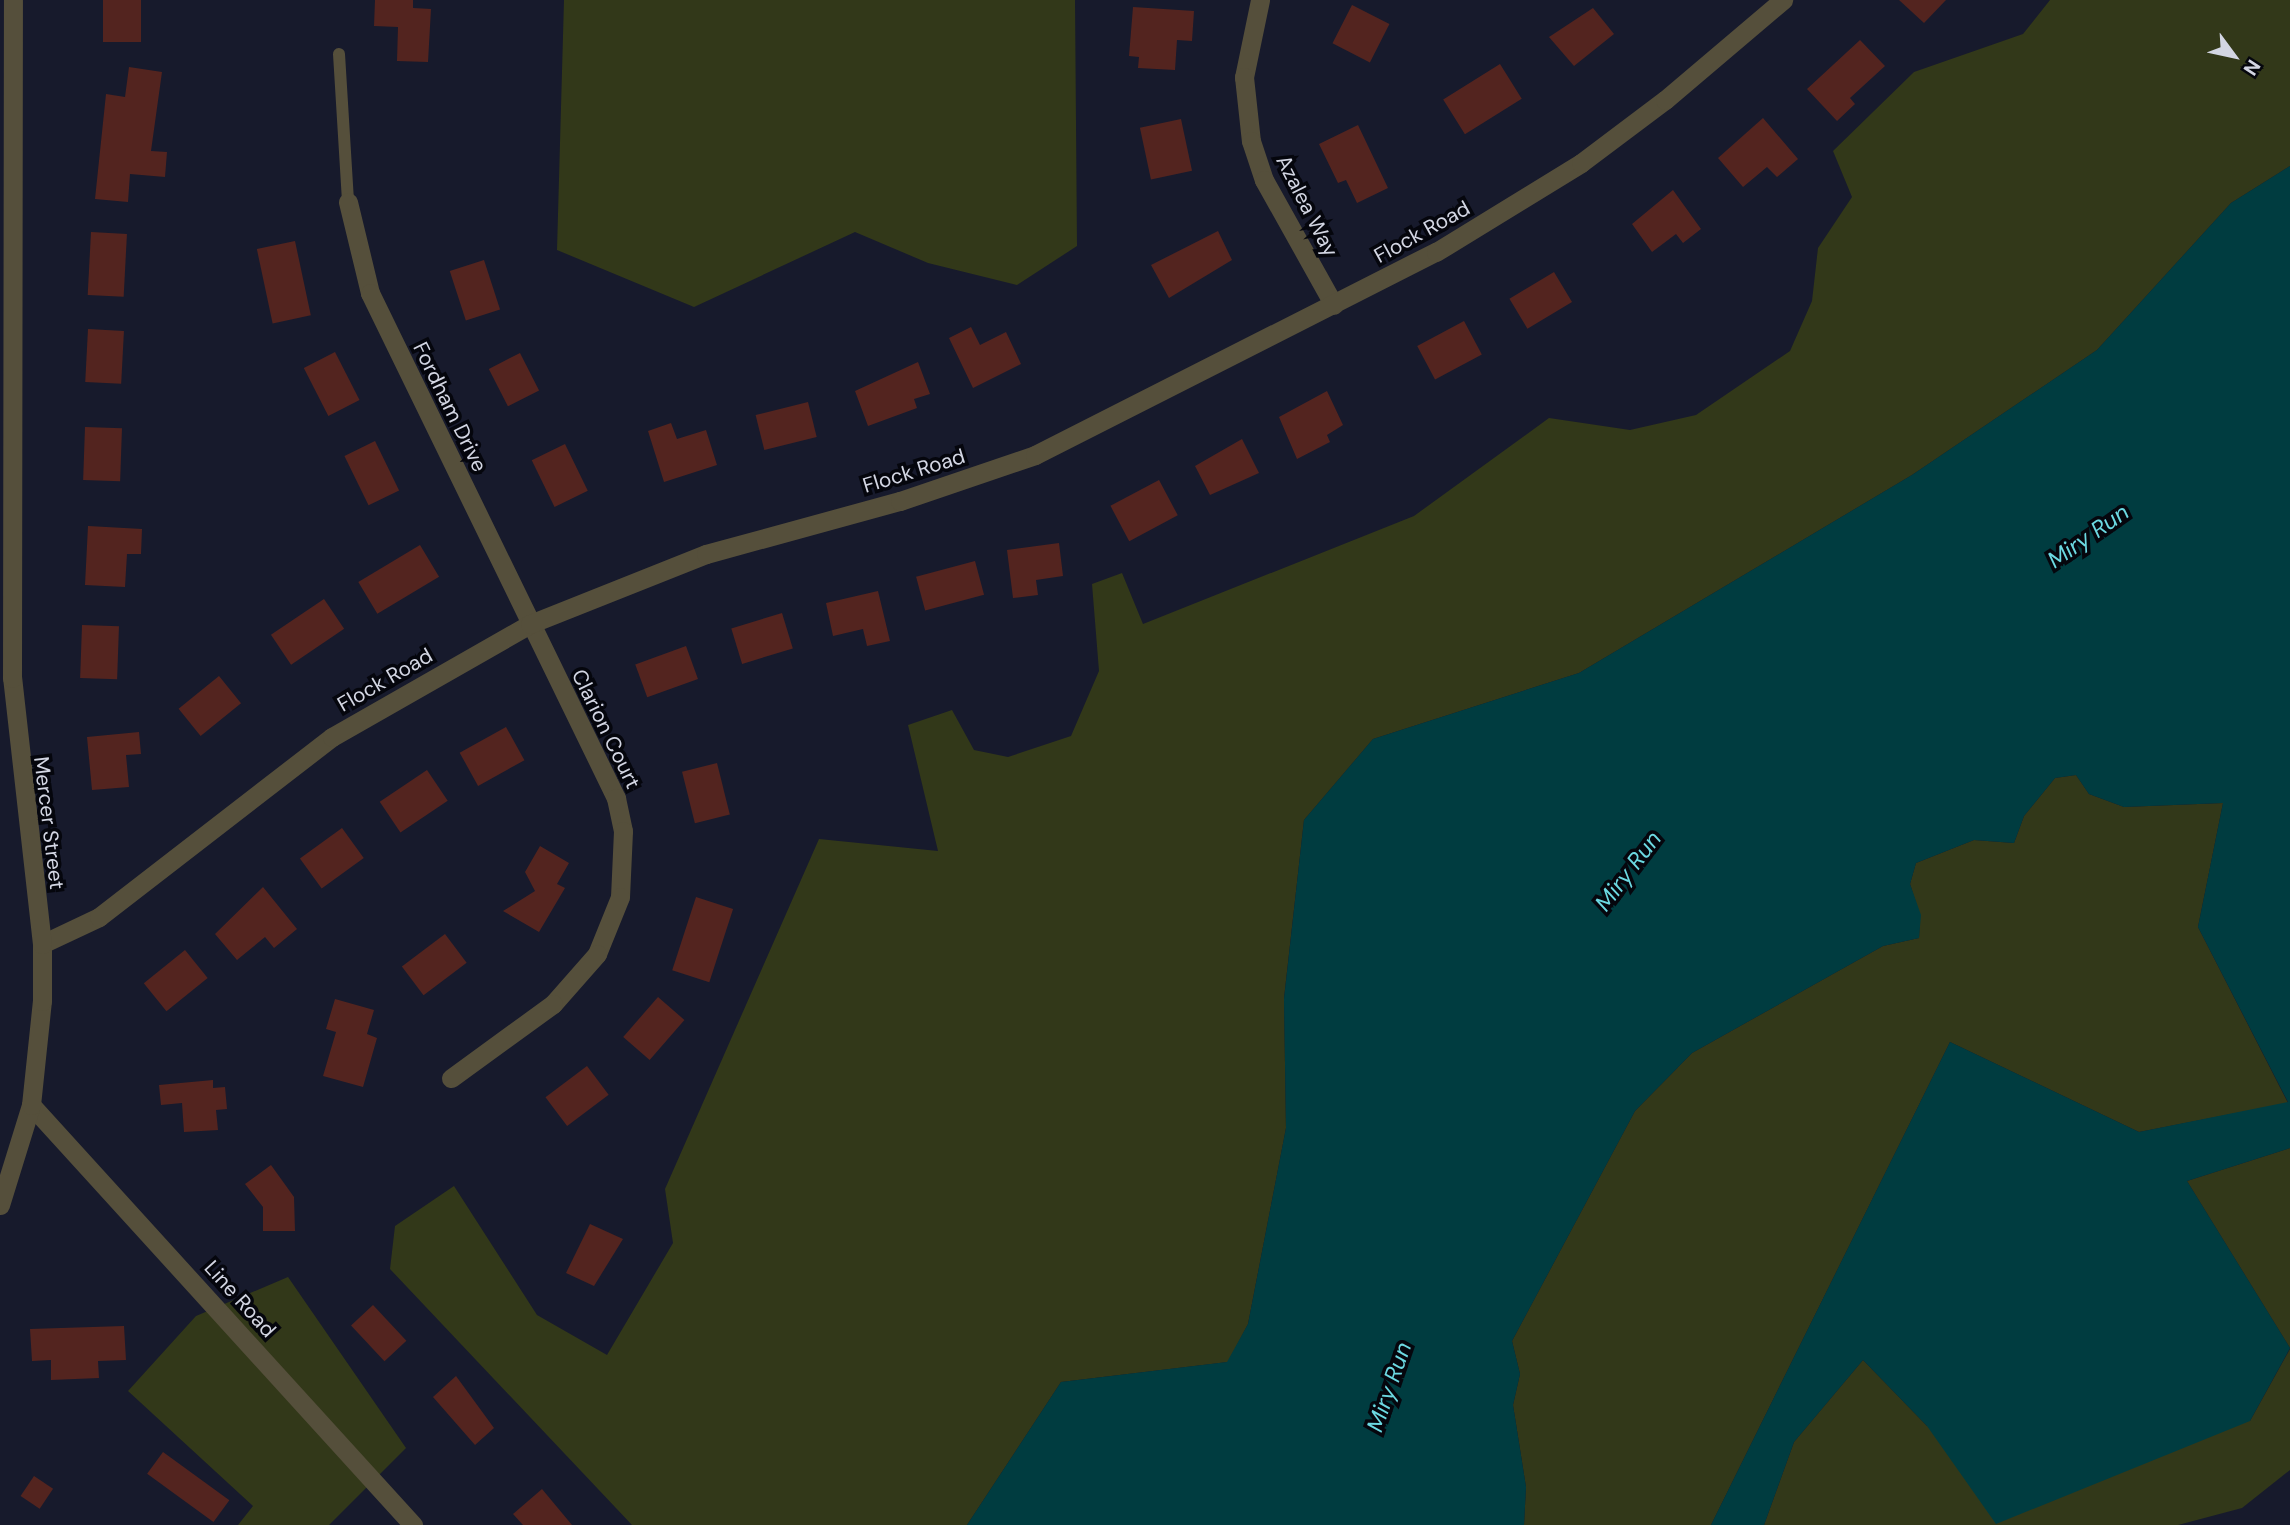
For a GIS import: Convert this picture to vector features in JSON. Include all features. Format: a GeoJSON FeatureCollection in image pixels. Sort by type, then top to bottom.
{"type":"FeatureCollection","features":[{"type":"Feature","properties":{"kind":"street","name":"Mercer Street"},"geometry":{"type":"LineString","coordinates":[[0,1205],[31,1105],[42,944],[12,678],[7,328],[13,0]]}},
{"type":"Feature","properties":{"kind":"street","name":"Azalea Way"},"geometry":{"type":"LineString","coordinates":[[1260,0],[1244,77],[1251,141],[1264,180],[1334,304]]}},
{"type":"Feature","properties":{"kind":"street","name":"Flock Road"},"geometry":{"type":"LineString","coordinates":[[42,944],[99,917],[332,737],[530,624],[706,554],[900,501],[1035,455],[1436,252],[1581,163],[1665,100],[1783,0]]}},
{"type":"Feature","properties":{"kind":"street","name":"Fordham Drive"},"geometry":{"type":"LineString","coordinates":[[348,202],[370,293],[530,624]]}},
{"type":"Feature","properties":{"kind":"street","name":"Clarion Court"},"geometry":{"type":"LineString","coordinates":[[451,1078],[578,981],[601,946],[620,897],[624,842],[616,798],[530,624]]}},
{"type":"Feature","properties":{"kind":"street","name":"Line Road"},"geometry":{"type":"LineString","coordinates":[[31,1105],[413,1525]]}},
{"type":"Feature","properties":{"kind":"lane"},"geometry":{"type":"LineString","coordinates":[[339,54],[348,202]]}},
{"type":"Feature","properties":{"kind":"shaded area"},"geometry":{"type":"Polygon","coordinates":[[[564,0],[1075,0],[1077,246],[1017,285],[928,263],[855,232],[694,307],[557,250],[564,0]]]}},
{"type":"Feature","properties":{"kind":"shaded area"},"geometry":{"type":"Polygon","coordinates":[[[2050,0],[2290,0],[2290,166],[2231,203],[2097,350],[1912,475],[1579,673],[1373,739],[1304,820],[1284,998],[1286,1128],[1248,1324],[1228,1362],[1061,1382],[967,1525],[632,1525],[390,1269],[395,1226],[454,1186],[537,1315],[607,1355],[673,1243],[665,1189],[819,839],[938,851],[908,725],[952,710],[974,750],[1008,757],[1071,736],[1099,671],[1092,584],[1122,573],[1143,624],[1414,516],[1549,418],[1630,430],[1696,415],[1790,351],[1812,301],[1818,248],[1852,197],[1833,151],[1914,72],[2023,34],[2050,0]]]}},
{"type":"Feature","properties":{"kind":"shaded area"},"geometry":{"type":"Polygon","coordinates":[[[2076,775],[2089,794],[2124,807],[2223,803],[2198,927],[2288,1103],[2139,1132],[1950,1042],[1711,1525],[1524,1525],[1526,1487],[1513,1405],[1520,1374],[1512,1341],[1635,1111],[1692,1053],[1883,946],[1919,938],[1920,915],[1910,884],[1916,863],[1974,840],[2014,843],[2024,816],[2055,778],[2076,775]]]}},
{"type":"Feature","properties":{"kind":"shaded area"},"geometry":{"type":"Polygon","coordinates":[[[2290,1148],[2290,1348],[2187,1181],[2290,1148]]]}},
{"type":"Feature","properties":{"kind":"shaded area"},"geometry":{"type":"Polygon","coordinates":[[[288,1277],[406,1448],[329,1525],[238,1525],[253,1506],[128,1391],[196,1316],[288,1277]]]}},
{"type":"Feature","properties":{"kind":"shaded area"},"geometry":{"type":"Polygon","coordinates":[[[2290,1349],[2290,1470],[2242,1508],[2178,1525],[1764,1525],[1794,1442],[1863,1360],[1927,1426],[2250,1421],[2290,1349]]]}},
{"type":"Feature","properties":{"kind":"water","name":"Miry Run"},"geometry":{"type":"Polygon","coordinates":[[[2290,166],[2290,1148],[2187,1181],[2290,1348],[2250,1421],[1996,1524],[1927,1426],[1863,1360],[1794,1442],[1764,1525],[1711,1525],[1950,1042],[2139,1132],[2288,1102],[2198,927],[2223,803],[2124,807],[2089,794],[2076,775],[2055,778],[2024,816],[2014,843],[1974,840],[1916,863],[1910,884],[1921,915],[1919,938],[1883,946],[1692,1053],[1635,1111],[1512,1341],[1520,1374],[1513,1405],[1526,1487],[1524,1525],[967,1525],[1061,1382],[1227,1362],[1248,1324],[1286,1128],[1284,999],[1304,820],[1373,739],[1579,673],[1912,475],[2097,350],[2231,203],[2290,166]]]}},
{"type":"Feature","properties":{"kind":"building"},"geometry":{"type":"Polygon","coordinates":[[[103,0],[141,0],[141,42],[103,42],[103,0]]]}},
{"type":"Feature","properties":{"kind":"building"},"geometry":{"type":"Polygon","coordinates":[[[375,0],[413,0],[413,8],[431,9],[428,62],[397,61],[398,27],[374,26],[375,0]]]}},
{"type":"Feature","properties":{"kind":"building"},"geometry":{"type":"Polygon","coordinates":[[[1899,0],[1946,0],[1924,23],[1899,0]]]}},
{"type":"Feature","properties":{"kind":"building"},"geometry":{"type":"Polygon","coordinates":[[[1352,5],[1389,24],[1370,62],[1332,43],[1352,5]]]}},
{"type":"Feature","properties":{"kind":"building"},"geometry":{"type":"Polygon","coordinates":[[[1133,7],[1194,11],[1192,41],[1177,40],[1175,70],[1138,68],[1139,57],[1129,56],[1133,7]]]}},
{"type":"Feature","properties":{"kind":"building"},"geometry":{"type":"Polygon","coordinates":[[[1593,8],[1614,34],[1574,66],[1549,37],[1593,8]]]}},
{"type":"Feature","properties":{"kind":"building"},"geometry":{"type":"Polygon","coordinates":[[[1860,40],[1885,66],[1850,98],[1855,104],[1837,121],[1807,89],[1860,40]]]}},
{"type":"Feature","properties":{"kind":"building"},"geometry":{"type":"Polygon","coordinates":[[[1500,64],[1522,99],[1465,134],[1443,100],[1500,64]]]}},
{"type":"Feature","properties":{"kind":"building"},"geometry":{"type":"Polygon","coordinates":[[[129,67],[162,72],[151,151],[167,152],[165,177],[130,174],[128,202],[95,199],[106,94],[125,97],[129,67]]]}},
{"type":"Feature","properties":{"kind":"building"},"geometry":{"type":"Polygon","coordinates":[[[1763,118],[1798,159],[1777,177],[1767,167],[1743,187],[1718,158],[1763,118]]]}},
{"type":"Feature","properties":{"kind":"building"},"geometry":{"type":"Polygon","coordinates":[[[1181,119],[1192,171],[1151,180],[1140,128],[1181,119]]]}},
{"type":"Feature","properties":{"kind":"building"},"geometry":{"type":"Polygon","coordinates":[[[1358,125],[1388,188],[1357,203],[1346,180],[1338,183],[1319,144],[1358,125]]]}},
{"type":"Feature","properties":{"kind":"building"},"geometry":{"type":"Polygon","coordinates":[[[1673,190],[1701,229],[1683,243],[1676,234],[1652,252],[1632,224],[1673,190]]]}},
{"type":"Feature","properties":{"kind":"building"},"geometry":{"type":"Polygon","coordinates":[[[1218,231],[1232,260],[1169,298],[1151,265],[1218,231]]]}},
{"type":"Feature","properties":{"kind":"building"},"geometry":{"type":"Polygon","coordinates":[[[91,232],[127,234],[124,297],[88,295],[91,232]]]}},
{"type":"Feature","properties":{"kind":"building"},"geometry":{"type":"Polygon","coordinates":[[[295,241],[311,315],[273,323],[257,249],[295,241]]]}},
{"type":"Feature","properties":{"kind":"building"},"geometry":{"type":"Polygon","coordinates":[[[484,260],[500,309],[466,321],[450,271],[484,260]]]}},
{"type":"Feature","properties":{"kind":"building"},"geometry":{"type":"Polygon","coordinates":[[[1554,272],[1572,302],[1527,329],[1509,299],[1554,272]]]}},
{"type":"Feature","properties":{"kind":"building"},"geometry":{"type":"Polygon","coordinates":[[[1464,321],[1482,355],[1435,379],[1417,346],[1464,321]]]}},
{"type":"Feature","properties":{"kind":"building"},"geometry":{"type":"Polygon","coordinates":[[[971,327],[980,345],[1006,332],[1021,364],[973,388],[949,338],[971,327]]]}},
{"type":"Feature","properties":{"kind":"building"},"geometry":{"type":"Polygon","coordinates":[[[88,329],[124,331],[121,384],[85,382],[88,329]]]}},
{"type":"Feature","properties":{"kind":"building"},"geometry":{"type":"Polygon","coordinates":[[[335,352],[360,400],[328,416],[304,368],[335,352]]]}},
{"type":"Feature","properties":{"kind":"building"},"geometry":{"type":"Polygon","coordinates":[[[520,353],[539,390],[508,406],[489,369],[520,353]]]}},
{"type":"Feature","properties":{"kind":"building"},"geometry":{"type":"Polygon","coordinates":[[[918,362],[930,394],[914,399],[917,408],[868,426],[855,391],[918,362]]]}},
{"type":"Feature","properties":{"kind":"building"},"geometry":{"type":"Polygon","coordinates":[[[1327,391],[1343,425],[1327,435],[1330,442],[1297,459],[1279,417],[1327,391]]]}},
{"type":"Feature","properties":{"kind":"building"},"geometry":{"type":"Polygon","coordinates":[[[808,402],[817,437],[764,450],[756,415],[808,402]]]}},
{"type":"Feature","properties":{"kind":"building"},"geometry":{"type":"Polygon","coordinates":[[[671,423],[677,439],[706,430],[717,465],[664,482],[648,431],[671,423]]]}},
{"type":"Feature","properties":{"kind":"building"},"geometry":{"type":"Polygon","coordinates":[[[85,427],[122,428],[120,481],[83,480],[85,427]]]}},
{"type":"Feature","properties":{"kind":"building"},"geometry":{"type":"Polygon","coordinates":[[[1242,439],[1259,473],[1210,495],[1195,466],[1242,439]]]}},
{"type":"Feature","properties":{"kind":"building"},"geometry":{"type":"Polygon","coordinates":[[[375,441],[399,490],[369,505],[344,456],[375,441]]]}},
{"type":"Feature","properties":{"kind":"building"},"geometry":{"type":"Polygon","coordinates":[[[565,444],[588,491],[555,507],[532,460],[565,444]]]}},
{"type":"Feature","properties":{"kind":"building"},"geometry":{"type":"Polygon","coordinates":[[[1159,480],[1178,515],[1129,541],[1110,506],[1159,480]]]}},
{"type":"Feature","properties":{"kind":"building"},"geometry":{"type":"Polygon","coordinates":[[[88,526],[142,529],[141,554],[127,554],[125,587],[85,585],[88,526]]]}},
{"type":"Feature","properties":{"kind":"building"},"geometry":{"type":"Polygon","coordinates":[[[1059,543],[1063,576],[1036,580],[1038,595],[1013,598],[1007,550],[1059,543]]]}},
{"type":"Feature","properties":{"kind":"building"},"geometry":{"type":"Polygon","coordinates":[[[420,545],[439,577],[377,614],[358,582],[420,545]]]}},
{"type":"Feature","properties":{"kind":"building"},"geometry":{"type":"Polygon","coordinates":[[[975,561],[984,595],[925,611],[916,577],[975,561]]]}},
{"type":"Feature","properties":{"kind":"building"},"geometry":{"type":"Polygon","coordinates":[[[878,591],[890,641],[867,646],[863,629],[833,636],[826,603],[878,591]]]}},
{"type":"Feature","properties":{"kind":"building"},"geometry":{"type":"Polygon","coordinates":[[[324,599],[344,629],[291,665],[271,635],[324,599]]]}},
{"type":"Feature","properties":{"kind":"building"},"geometry":{"type":"Polygon","coordinates":[[[782,613],[793,648],[742,664],[731,628],[782,613]]]}},
{"type":"Feature","properties":{"kind":"building"},"geometry":{"type":"Polygon","coordinates":[[[82,625],[119,626],[117,679],[80,678],[82,625]]]}},
{"type":"Feature","properties":{"kind":"building"},"geometry":{"type":"Polygon","coordinates":[[[686,646],[698,679],[647,697],[635,664],[686,646]]]}},
{"type":"Feature","properties":{"kind":"building"},"geometry":{"type":"Polygon","coordinates":[[[219,676],[241,703],[201,736],[179,709],[219,676]]]}},
{"type":"Feature","properties":{"kind":"building"},"geometry":{"type":"Polygon","coordinates":[[[506,727],[524,760],[478,786],[460,753],[506,727]]]}},
{"type":"Feature","properties":{"kind":"building"},"geometry":{"type":"Polygon","coordinates":[[[139,732],[141,754],[126,755],[129,787],[92,790],[87,737],[139,732]]]}},
{"type":"Feature","properties":{"kind":"building"},"geometry":{"type":"Polygon","coordinates":[[[717,763],[730,814],[695,823],[682,772],[717,763]]]}},
{"type":"Feature","properties":{"kind":"building"},"geometry":{"type":"Polygon","coordinates":[[[427,770],[448,801],[400,833],[380,802],[427,770]]]}},
{"type":"Feature","properties":{"kind":"building"},"geometry":{"type":"Polygon","coordinates":[[[342,828],[364,858],[322,888],[300,859],[342,828]]]}},
{"type":"Feature","properties":{"kind":"building"},"geometry":{"type":"Polygon","coordinates":[[[540,846],[569,863],[557,884],[565,888],[539,932],[503,911],[535,891],[525,872],[540,846]]]}},
{"type":"Feature","properties":{"kind":"building"},"geometry":{"type":"Polygon","coordinates":[[[263,887],[297,929],[274,948],[265,937],[237,960],[215,934],[263,887]]]}},
{"type":"Feature","properties":{"kind":"building"},"geometry":{"type":"Polygon","coordinates":[[[696,897],[733,909],[709,982],[672,970],[696,897]]]}},
{"type":"Feature","properties":{"kind":"building"},"geometry":{"type":"Polygon","coordinates":[[[445,934],[467,963],[424,995],[402,966],[445,934]]]}},
{"type":"Feature","properties":{"kind":"building"},"geometry":{"type":"Polygon","coordinates":[[[185,950],[208,978],[166,1011],[144,983],[185,950]]]}},
{"type":"Feature","properties":{"kind":"building"},"geometry":{"type":"Polygon","coordinates":[[[658,997],[684,1020],[650,1060],[623,1037],[658,997]]]}},
{"type":"Feature","properties":{"kind":"building"},"geometry":{"type":"Polygon","coordinates":[[[335,999],[374,1010],[367,1034],[377,1038],[363,1087],[323,1076],[336,1032],[326,1029],[335,999]]]}},
{"type":"Feature","properties":{"kind":"building"},"geometry":{"type":"Polygon","coordinates":[[[587,1066],[609,1095],[567,1126],[545,1097],[587,1066]]]}},
{"type":"Feature","properties":{"kind":"building"},"geometry":{"type":"Polygon","coordinates":[[[213,1080],[213,1088],[225,1087],[227,1109],[216,1110],[218,1130],[184,1132],[182,1103],[161,1105],[159,1085],[213,1080]]]}},
{"type":"Feature","properties":{"kind":"building"},"geometry":{"type":"Polygon","coordinates":[[[271,1165],[294,1197],[295,1231],[263,1231],[263,1207],[245,1184],[271,1165]]]}},
{"type":"Feature","properties":{"kind":"building"},"geometry":{"type":"Polygon","coordinates":[[[590,1224],[623,1239],[594,1286],[566,1273],[590,1224]]]}},
{"type":"Feature","properties":{"kind":"building"},"geometry":{"type":"Polygon","coordinates":[[[373,1305],[406,1341],[384,1361],[351,1325],[373,1305]]]}},
{"type":"Feature","properties":{"kind":"building"},"geometry":{"type":"Polygon","coordinates":[[[124,1326],[126,1360],[98,1361],[99,1378],[51,1380],[51,1360],[32,1361],[30,1329],[124,1326]]]}},
{"type":"Feature","properties":{"kind":"building"},"geometry":{"type":"Polygon","coordinates":[[[456,1376],[494,1428],[475,1445],[433,1397],[456,1376]]]}},
{"type":"Feature","properties":{"kind":"building"},"geometry":{"type":"Polygon","coordinates":[[[163,1452],[229,1500],[213,1522],[147,1474],[163,1452]]]}},
{"type":"Feature","properties":{"kind":"building"},"geometry":{"type":"Polygon","coordinates":[[[34,1476],[53,1489],[40,1509],[21,1496],[34,1476]]]}},
{"type":"Feature","properties":{"kind":"building"},"geometry":{"type":"Polygon","coordinates":[[[542,1489],[572,1525],[523,1525],[513,1514],[542,1489]]]}}]}
